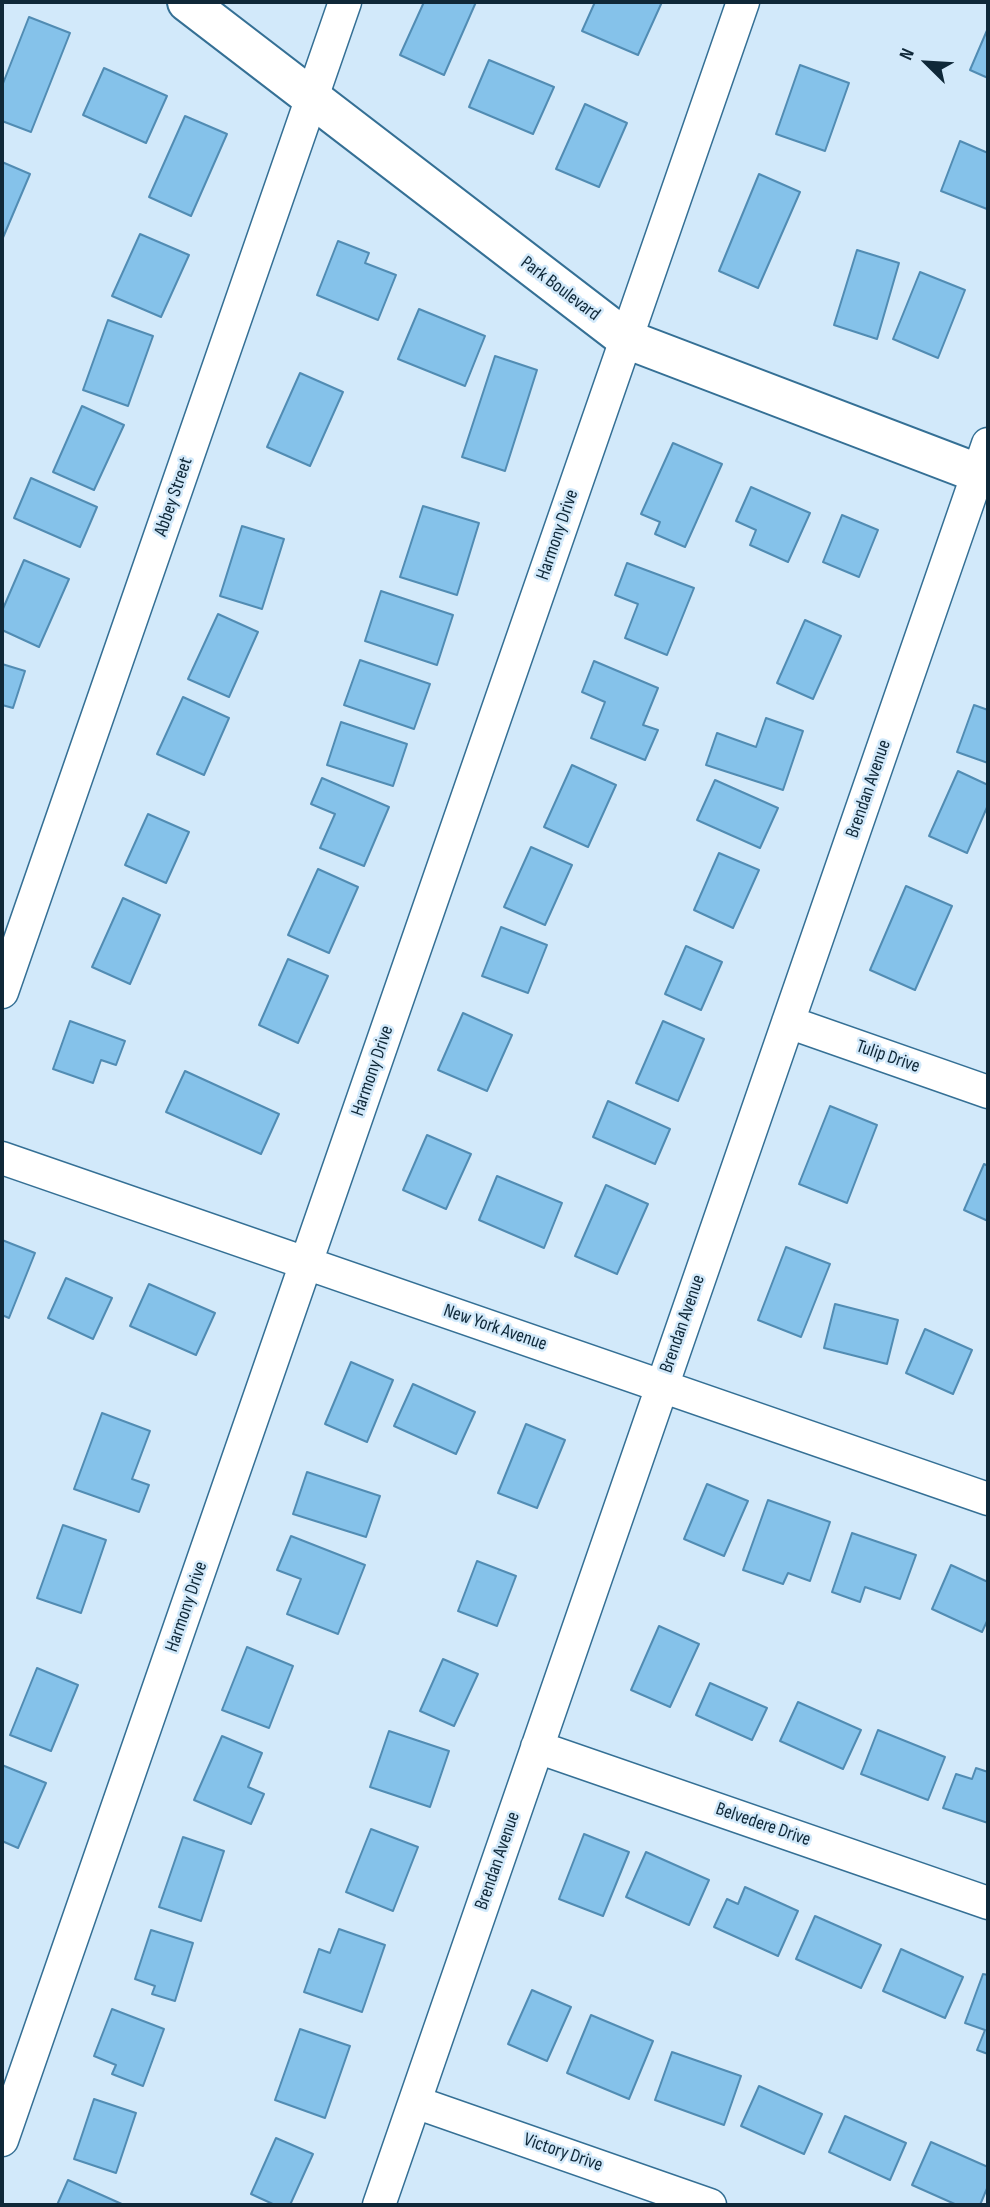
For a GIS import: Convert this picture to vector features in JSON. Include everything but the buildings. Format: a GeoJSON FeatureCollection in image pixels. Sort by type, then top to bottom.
{"type":"FeatureCollection","features":[{"type":"Feature","properties":{"kind":"main road","name":"Park Boulevard"},"geometry":{"type":"LineString","coordinates":[[187,2],[626,339],[985,465]]}},
{"type":"Feature","properties":{"kind":"street","name":"Abbey Street"},"geometry":{"type":"LineString","coordinates":[[2,992],[345,2]]}},
{"type":"Feature","properties":{"kind":"street","name":"Harmony Drive"},"geometry":{"type":"LineString","coordinates":[[2,2140],[743,2]]}},
{"type":"Feature","properties":{"kind":"street","name":"Brendan Avenue"},"geometry":{"type":"LineString","coordinates":[[379,2205],[788,1022],[985,465]]}},
{"type":"Feature","properties":{"kind":"street","name":"Tulip Drive"},"geometry":{"type":"LineString","coordinates":[[788,1022],[988,1091]]}},
{"type":"Feature","properties":{"kind":"street","name":"New York Avenue"},"geometry":{"type":"LineString","coordinates":[[2,1158],[988,1499]]}},
{"type":"Feature","properties":{"kind":"street","name":"Belvedere Drive"},"geometry":{"type":"LineString","coordinates":[[537,1747],[988,1903]]}},
{"type":"Feature","properties":{"kind":"street","name":"Victory Drive"},"geometry":{"type":"LineString","coordinates":[[415,2102],[710,2205]]}}]}
